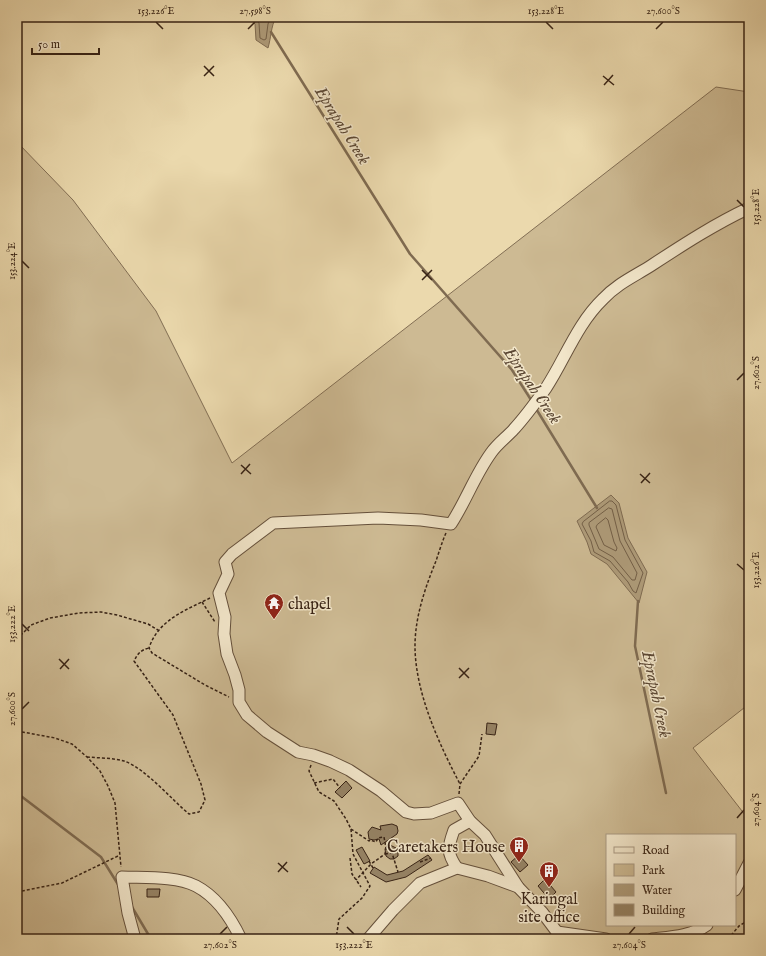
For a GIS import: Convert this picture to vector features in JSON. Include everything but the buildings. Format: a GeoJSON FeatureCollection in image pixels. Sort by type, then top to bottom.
{"type":"FeatureCollection","features":[{"type":"Feature","properties":{"kind":"street"},"geometry":{"type":"LineString","coordinates":[[606,939],[558,936],[542,912],[518,887],[485,835],[470,821],[458,803],[431,813],[414,814],[406,812],[381,791],[349,770],[313,755],[298,752],[268,732],[247,715],[239,702],[239,690],[227,654],[224,634],[225,617],[220,593],[228,574],[225,562],[232,554],[273,523],[378,518],[421,520],[450,524],[462,505],[475,478],[492,451],[516,427],[534,405],[563,359],[586,318],[603,298],[627,279],[651,266],[718,223],[749,208]]}},
{"type":"Feature","properties":{"kind":"street"},"geometry":{"type":"LineString","coordinates":[[456,868],[450,858],[448,846],[454,830],[470,821]]}},
{"type":"Feature","properties":{"kind":"street"},"geometry":{"type":"LineString","coordinates":[[736,888],[749,863]]}},
{"type":"Feature","properties":{"kind":"street"},"geometry":{"type":"LineString","coordinates":[[368,939],[393,910],[420,883],[456,868],[488,876],[518,887]]}},
{"type":"Feature","properties":{"kind":"street"},"geometry":{"type":"LineString","coordinates":[[135,939],[122,877],[174,880],[195,886],[210,896],[225,912],[241,939]]}},
{"type":"Feature","properties":{"kind":"street"},"geometry":{"type":"LineString","coordinates":[[652,939],[676,936],[705,926]]}},
{"type":"Feature","properties":{"kind":"path"},"geometry":{"type":"LineString","coordinates":[[450,524],[443,538],[426,588],[416,629],[415,646],[417,672],[422,694],[450,764],[460,784],[479,756],[482,734]]}},
{"type":"Feature","properties":{"kind":"path"},"geometry":{"type":"LineString","coordinates":[[149,648],[152,639],[158,630],[172,618],[220,593]]}},
{"type":"Feature","properties":{"kind":"path"},"geometry":{"type":"LineString","coordinates":[[202,602],[224,634]]}},
{"type":"Feature","properties":{"kind":"path"},"geometry":{"type":"LineString","coordinates":[[17,639],[31,625],[50,618],[80,613],[101,612],[117,615],[148,624],[158,630]]}},
{"type":"Feature","properties":{"kind":"path"},"geometry":{"type":"LineString","coordinates":[[149,648],[152,653],[206,685],[239,702]]}},
{"type":"Feature","properties":{"kind":"path"},"geometry":{"type":"LineString","coordinates":[[87,757],[124,762],[143,773],[189,814],[199,812],[205,800],[204,795],[179,728],[173,715],[134,660],[137,654],[143,649],[149,648]]}},
{"type":"Feature","properties":{"kind":"path"},"geometry":{"type":"LineString","coordinates":[[17,731],[55,738],[72,744],[100,771],[115,804],[122,877]]}},
{"type":"Feature","properties":{"kind":"path"},"geometry":{"type":"LineString","coordinates":[[313,755],[309,771],[314,783],[319,792],[334,801],[346,819],[351,830],[354,854],[370,886],[362,898],[338,919],[336,939]]}},
{"type":"Feature","properties":{"kind":"path"},"geometry":{"type":"LineString","coordinates":[[314,783],[333,779],[340,788]]}},
{"type":"Feature","properties":{"kind":"path"},"geometry":{"type":"LineString","coordinates":[[351,830],[369,841],[376,842],[378,838],[384,837],[386,848],[385,854]]}},
{"type":"Feature","properties":{"kind":"path"},"geometry":{"type":"LineString","coordinates":[[356,880],[371,864],[385,854],[392,853],[398,872]]}},
{"type":"Feature","properties":{"kind":"path"},"geometry":{"type":"LineString","coordinates":[[17,892],[62,884],[119,856]]}},
{"type":"Feature","properties":{"kind":"path"},"geometry":{"type":"LineString","coordinates":[[350,858],[352,874],[361,887]]}},
{"type":"Feature","properties":{"kind":"path"},"geometry":{"type":"LineString","coordinates":[[420,862],[431,858]]}},
{"type":"Feature","properties":{"kind":"path"},"geometry":{"type":"LineString","coordinates":[[369,861],[373,868]]}},
{"type":"Feature","properties":{"kind":"path"},"geometry":{"type":"LineString","coordinates":[[728,939],[739,926],[749,920]]}},
{"type":"Feature","properties":{"kind":"green space"},"geometry":{"type":"Polygon","coordinates":[[[716,87],[749,92],[749,704],[693,748],[749,820],[749,939],[17,939],[17,142],[73,200],[156,311],[232,463],[716,87]]]}},
{"type":"Feature","properties":{"kind":"water"},"geometry":{"type":"Polygon","coordinates":[[[249,17],[276,17],[268,48],[256,40],[255,24],[249,17]]]}},
{"type":"Feature","properties":{"kind":"water"},"geometry":{"type":"Polygon","coordinates":[[[611,495],[619,503],[628,538],[647,572],[639,603],[607,564],[591,554],[577,521],[611,495]]]}},
{"type":"Feature","properties":{"kind":"waterway","name":"Eprapah Creek"},"geometry":{"type":"LineString","coordinates":[[271,32],[410,254],[512,370],[533,403]]}},
{"type":"Feature","properties":{"kind":"waterway","name":"Eprapah Creek"},"geometry":{"type":"LineString","coordinates":[[535,407],[597,508]]}},
{"type":"Feature","properties":{"kind":"waterway","name":"Eprapah Creek"},"geometry":{"type":"LineString","coordinates":[[638,601],[635,646],[666,793]]}},
{"type":"Feature","properties":{"kind":"waterway"},"geometry":{"type":"LineString","coordinates":[[17,793],[101,857],[119,886]]}},
{"type":"Feature","properties":{"kind":"waterway"},"geometry":{"type":"LineString","coordinates":[[132,907],[151,939]]}},
{"type":"Feature","properties":{"kind":"place","name":"chapel"},"geometry":{"type":"Point","coordinates":[274,620]}},
{"type":"Feature","properties":{"kind":"place","name":"Caretakers House"},"geometry":{"type":"Point","coordinates":[519,863]}},
{"type":"Feature","properties":{"kind":"place","name":"Karingal site office"},"geometry":{"type":"Point","coordinates":[549,888]}}]}
